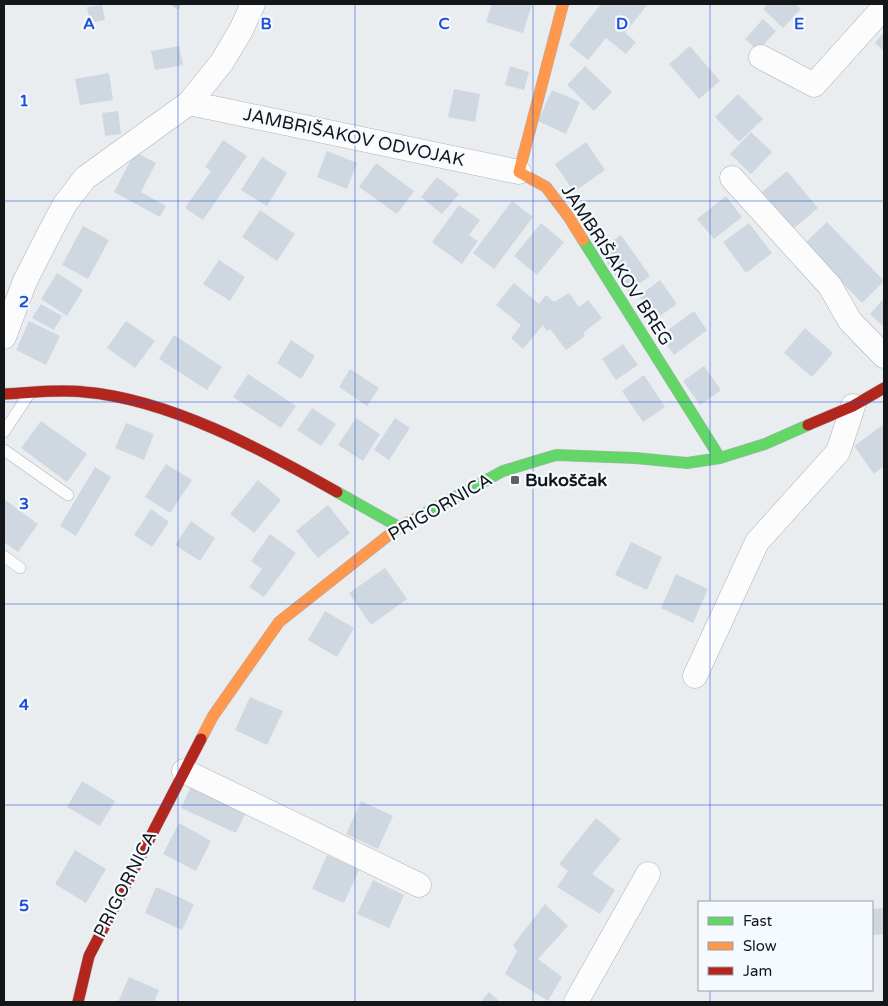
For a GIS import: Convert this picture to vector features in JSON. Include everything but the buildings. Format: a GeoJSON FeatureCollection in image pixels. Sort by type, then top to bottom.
{"type":"FeatureCollection","features":[{"type":"Feature","properties":{"kind":"street"},"geometry":{"type":"LineString","coordinates":[[4,337],[25,281],[66,204],[85,178],[189,103],[222,62],[241,30],[252,4]]}},
{"type":"Feature","properties":{"kind":"street"},"geometry":{"type":"LineString","coordinates":[[519,172],[562,4]]}},
{"type":"Feature","properties":{"kind":"street"},"geometry":{"type":"LineString","coordinates":[[761,57],[814,85],[884,8]]}},
{"type":"Feature","properties":{"kind":"street","name":"JAMBRIŠAKOV ODVOJAK"},"geometry":{"type":"LineString","coordinates":[[189,103],[519,172]]}},
{"type":"Feature","properties":{"kind":"street","name":"JAMBRIŠAKOV BREG"},"geometry":{"type":"LineString","coordinates":[[519,172],[546,187],[568,216],[720,458]]}},
{"type":"Feature","properties":{"kind":"street"},"geometry":{"type":"LineString","coordinates":[[732,178],[830,286],[850,321],[884,356]]}},
{"type":"Feature","properties":{"kind":"street","name":"PRIGORNICA"},"geometry":{"type":"LineString","coordinates":[[78,1002],[88,956],[213,716],[279,622],[399,527],[503,471],[556,455],[635,458],[686,463],[720,458],[765,444],[853,406],[884,388]]}},
{"type":"Feature","properties":{"kind":"street"},"geometry":{"type":"LineString","coordinates":[[4,394],[77,391],[120,398],[174,413],[230,436],[306,474],[399,527]]}},
{"type":"Feature","properties":{"kind":"street"},"geometry":{"type":"LineString","coordinates":[[695,676],[757,542],[838,452],[853,406]]}},
{"type":"Feature","properties":{"kind":"street"},"geometry":{"type":"LineString","coordinates":[[184,771],[419,885]]}},
{"type":"Feature","properties":{"kind":"street"},"geometry":{"type":"LineString","coordinates":[[576,1002],[648,874]]}},
{"type":"Feature","properties":{"kind":"lane"},"geometry":{"type":"LineString","coordinates":[[4,432],[30,393]]}},
{"type":"Feature","properties":{"kind":"lane"},"geometry":{"type":"LineString","coordinates":[[4,450],[68,495]]}},
{"type":"Feature","properties":{"kind":"lane"},"geometry":{"type":"LineString","coordinates":[[4,556],[20,568]]}},
{"type":"Feature","properties":{"kind":"traffic: fast"},"geometry":{"type":"LineString","coordinates":[[583,240],[720,458]]}},
{"type":"Feature","properties":{"kind":"traffic: fast"},"geometry":{"type":"LineString","coordinates":[[420,516],[503,471],[556,455],[635,458],[687,463],[720,458],[765,444],[808,425]]}},
{"type":"Feature","properties":{"kind":"traffic: fast"},"geometry":{"type":"LineString","coordinates":[[337,492],[399,527]]}},
{"type":"Feature","properties":{"kind":"traffic: slow"},"geometry":{"type":"LineString","coordinates":[[563,4],[519,172],[546,187],[583,240]]}},
{"type":"Feature","properties":{"kind":"traffic: slow"},"geometry":{"type":"LineString","coordinates":[[201,739],[213,716],[279,622],[399,527],[420,516]]}},
{"type":"Feature","properties":{"kind":"traffic: jam"},"geometry":{"type":"LineString","coordinates":[[808,425],[853,406],[884,388]]}},
{"type":"Feature","properties":{"kind":"traffic: jam"},"geometry":{"type":"LineString","coordinates":[[4,394],[74,391],[116,397],[149,405],[215,429],[337,492]]}},
{"type":"Feature","properties":{"kind":"traffic: jam"},"geometry":{"type":"LineString","coordinates":[[78,1002],[89,956],[201,739]]}},
{"type":"Feature","properties":{"kind":"place","name":"Bukoščak"},"geometry":{"type":"Point","coordinates":[515,480]}}]}
